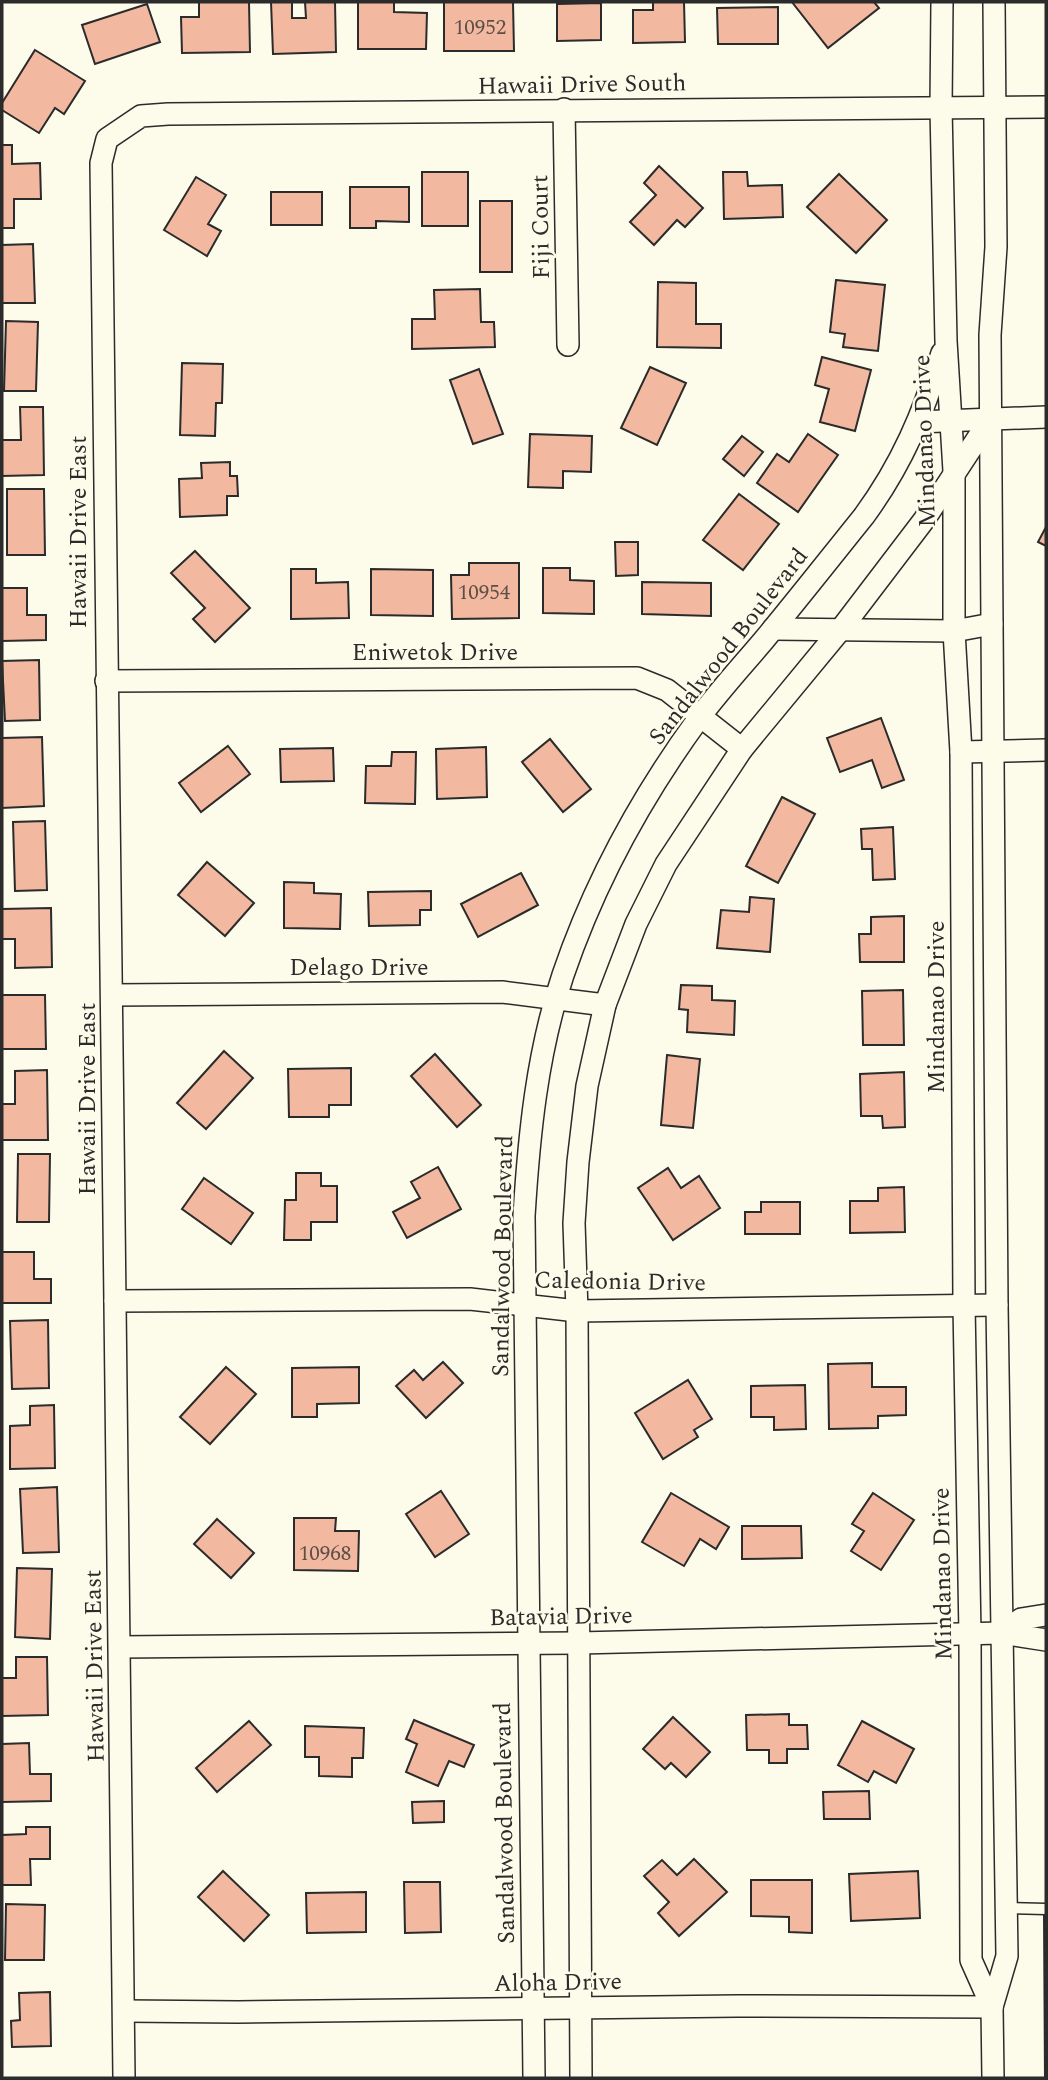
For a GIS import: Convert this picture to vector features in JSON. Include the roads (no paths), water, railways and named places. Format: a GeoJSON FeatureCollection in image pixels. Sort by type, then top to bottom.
{"type":"FeatureCollection","features":[{"type":"Feature","properties":{"kind":"street","name":"Mindanao Drive"},"geometry":{"type":"LineString","coordinates":[[942,2],[941,108],[946,341],[954,471],[954,631],[961,752],[971,1960],[992,2007]]}},
{"type":"Feature","properties":{"kind":"street","name":"Mindanao Drive"},"geometry":{"type":"LineString","coordinates":[[993,2078],[992,2007],[1007,1956],[1001,1633],[990,335],[996,247],[994,2]]}},
{"type":"Feature","properties":{"kind":"street","name":"Hawaii Drive South"},"geometry":{"type":"LineString","coordinates":[[122,127],[141,116],[168,114],[1046,107]]}},
{"type":"Feature","properties":{"kind":"street","name":"Fiji Court"},"geometry":{"type":"LineString","coordinates":[[564,109],[568,345]]}},
{"type":"Feature","properties":{"kind":"street","name":"Hawaii Drive East"},"geometry":{"type":"LineString","coordinates":[[122,127],[107,139],[102,163],[124,2078]]}},
{"type":"Feature","properties":{"kind":"street","name":"Sandalwood Boulevard"},"geometry":{"type":"LineString","coordinates":[[534,2078],[524,1216],[534,1103],[557,998],[578,938],[616,850],[636,814],[699,717],[773,629],[889,482],[918,422],[946,341]]}},
{"type":"Feature","properties":{"kind":"street"},"geometry":{"type":"LineString","coordinates":[[918,422],[1046,417]]}},
{"type":"Feature","properties":{"kind":"street"},"geometry":{"type":"LineString","coordinates":[[581,2078],[577,1311],[574,1223],[587,1086],[605,1005],[636,924],[666,864],[742,749],[841,629],[924,520],[991,418]]}},
{"type":"Feature","properties":{"kind":"street"},"geometry":{"type":"LineString","coordinates":[[773,629],[954,631],[992,624]]}},
{"type":"Feature","properties":{"kind":"street","name":"Eniwetok Drive"},"geometry":{"type":"LineString","coordinates":[[106,681],[637,678],[667,690],[742,749]]}},
{"type":"Feature","properties":{"kind":"street"},"geometry":{"type":"LineString","coordinates":[[961,752],[1046,750]]}},
{"type":"Feature","properties":{"kind":"street","name":"Delago Drive"},"geometry":{"type":"LineString","coordinates":[[112,995],[502,992],[605,1005]]}},
{"type":"Feature","properties":{"kind":"street","name":"Caledonia Drive"},"geometry":{"type":"LineString","coordinates":[[115,1301],[470,1299],[577,1311],[998,1305]]}},
{"type":"Feature","properties":{"kind":"street"},"geometry":{"type":"LineString","coordinates":[[1001,1633],[1021,1619],[1046,1615]]}},
{"type":"Feature","properties":{"kind":"street"},"geometry":{"type":"LineString","coordinates":[[1001,1633],[1046,1640]]}},
{"type":"Feature","properties":{"kind":"street","name":"Batavia Drive"},"geometry":{"type":"LineString","coordinates":[[120,1647],[579,1643],[1001,1633]]}},
{"type":"Feature","properties":{"kind":"street","name":"Aloha Drive"},"geometry":{"type":"LineString","coordinates":[[124,2011],[992,2007]]}},
{"type":"Feature","properties":{"kind":"lane"},"geometry":{"type":"LineString","coordinates":[[1006,1908],[1046,1909]]}}]}
